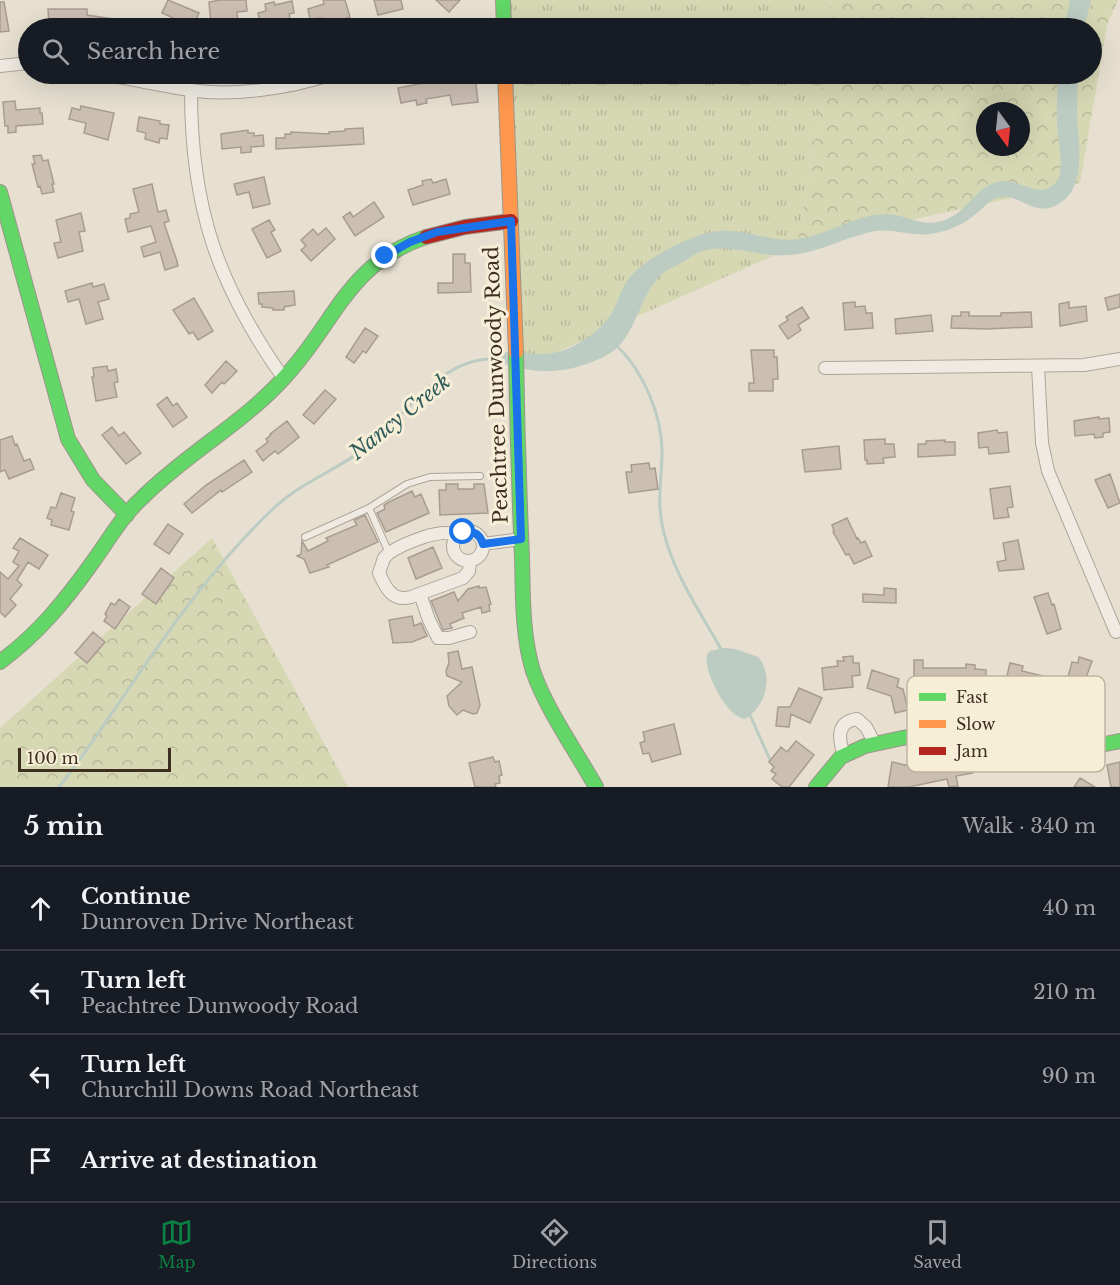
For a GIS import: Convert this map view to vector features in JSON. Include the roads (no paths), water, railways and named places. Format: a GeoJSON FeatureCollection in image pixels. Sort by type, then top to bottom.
{"type":"FeatureCollection","features":[{"type":"Feature","properties":{"kind":"street"},"geometry":{"type":"LineString","coordinates":[[503,0],[504,18]]}},
{"type":"Feature","properties":{"kind":"street"},"geometry":{"type":"LineString","coordinates":[[0,66],[18,64]]}},
{"type":"Feature","properties":{"kind":"street"},"geometry":{"type":"LineString","coordinates":[[155,84],[191,91],[235,92],[291,84]]}},
{"type":"Feature","properties":{"kind":"street","name":"Peachtree Dunwoody Road"},"geometry":{"type":"LineString","coordinates":[[505,84],[521,539],[527,643],[533,670],[542,693],[597,787]]}},
{"type":"Feature","properties":{"kind":"street"},"geometry":{"type":"LineString","coordinates":[[191,91],[194,166],[210,240],[239,309],[258,342],[284,379]]}},
{"type":"Feature","properties":{"kind":"street"},"geometry":{"type":"LineString","coordinates":[[0,192],[68,439],[77,460],[90,479],[127,515]]}},
{"type":"Feature","properties":{"kind":"street"},"geometry":{"type":"LineString","coordinates":[[0,662],[15,652],[50,620],[127,515],[157,483],[264,398],[284,379],[351,286],[367,270],[385,256],[410,242],[437,232],[511,221]]}},
{"type":"Feature","properties":{"kind":"street"},"geometry":{"type":"LineString","coordinates":[[825,368],[1084,365],[1120,359]]}},
{"type":"Feature","properties":{"kind":"street"},"geometry":{"type":"LineString","coordinates":[[1038,366],[1042,443],[1048,471],[1116,632]]}},
{"type":"Feature","properties":{"kind":"street"},"geometry":{"type":"LineString","coordinates":[[457,536],[452,532],[434,534],[389,553],[384,558],[379,573],[385,588],[395,597],[403,599],[420,594],[463,578],[468,571],[470,561]]}},
{"type":"Feature","properties":{"kind":"street"},"geometry":{"type":"LineString","coordinates":[[463,532],[476,533],[483,544],[481,555],[470,561],[462,560],[454,552],[453,545],[457,536],[463,532]]}},
{"type":"Feature","properties":{"kind":"street"},"geometry":{"type":"LineString","coordinates":[[483,544],[521,539]]}},
{"type":"Feature","properties":{"kind":"street"},"geometry":{"type":"LineString","coordinates":[[420,594],[438,638],[470,633]]}},
{"type":"Feature","properties":{"kind":"street"},"geometry":{"type":"LineString","coordinates":[[844,756],[838,738],[841,728],[849,720],[857,719],[862,722],[875,744]]}},
{"type":"Feature","properties":{"kind":"street"},"geometry":{"type":"LineString","coordinates":[[816,787],[844,756],[866,746],[907,737]]}},
{"type":"Feature","properties":{"kind":"street"},"geometry":{"type":"LineString","coordinates":[[1105,744],[1120,741]]}},
{"type":"Feature","properties":{"kind":"lane"},"geometry":{"type":"LineString","coordinates":[[305,537],[369,508],[407,484],[430,477],[480,476]]}},
{"type":"Feature","properties":{"kind":"lane"},"geometry":{"type":"LineString","coordinates":[[369,508],[389,553]]}},
{"type":"Feature","properties":{"kind":"waterway"},"geometry":{"type":"LineString","coordinates":[[615,344],[635,367],[643,381],[659,426],[662,456],[660,510],[667,545],[688,591],[721,649]]}},
{"type":"Feature","properties":{"kind":"waterway","name":"Nancy Creek"},"geometry":{"type":"LineString","coordinates":[[59,787],[178,619],[215,571],[254,527],[286,498],[373,442],[442,377],[458,367],[475,361],[493,359]]}},
{"type":"Feature","properties":{"kind":"waterway"},"geometry":{"type":"LineString","coordinates":[[750,715],[771,762]]}}]}
